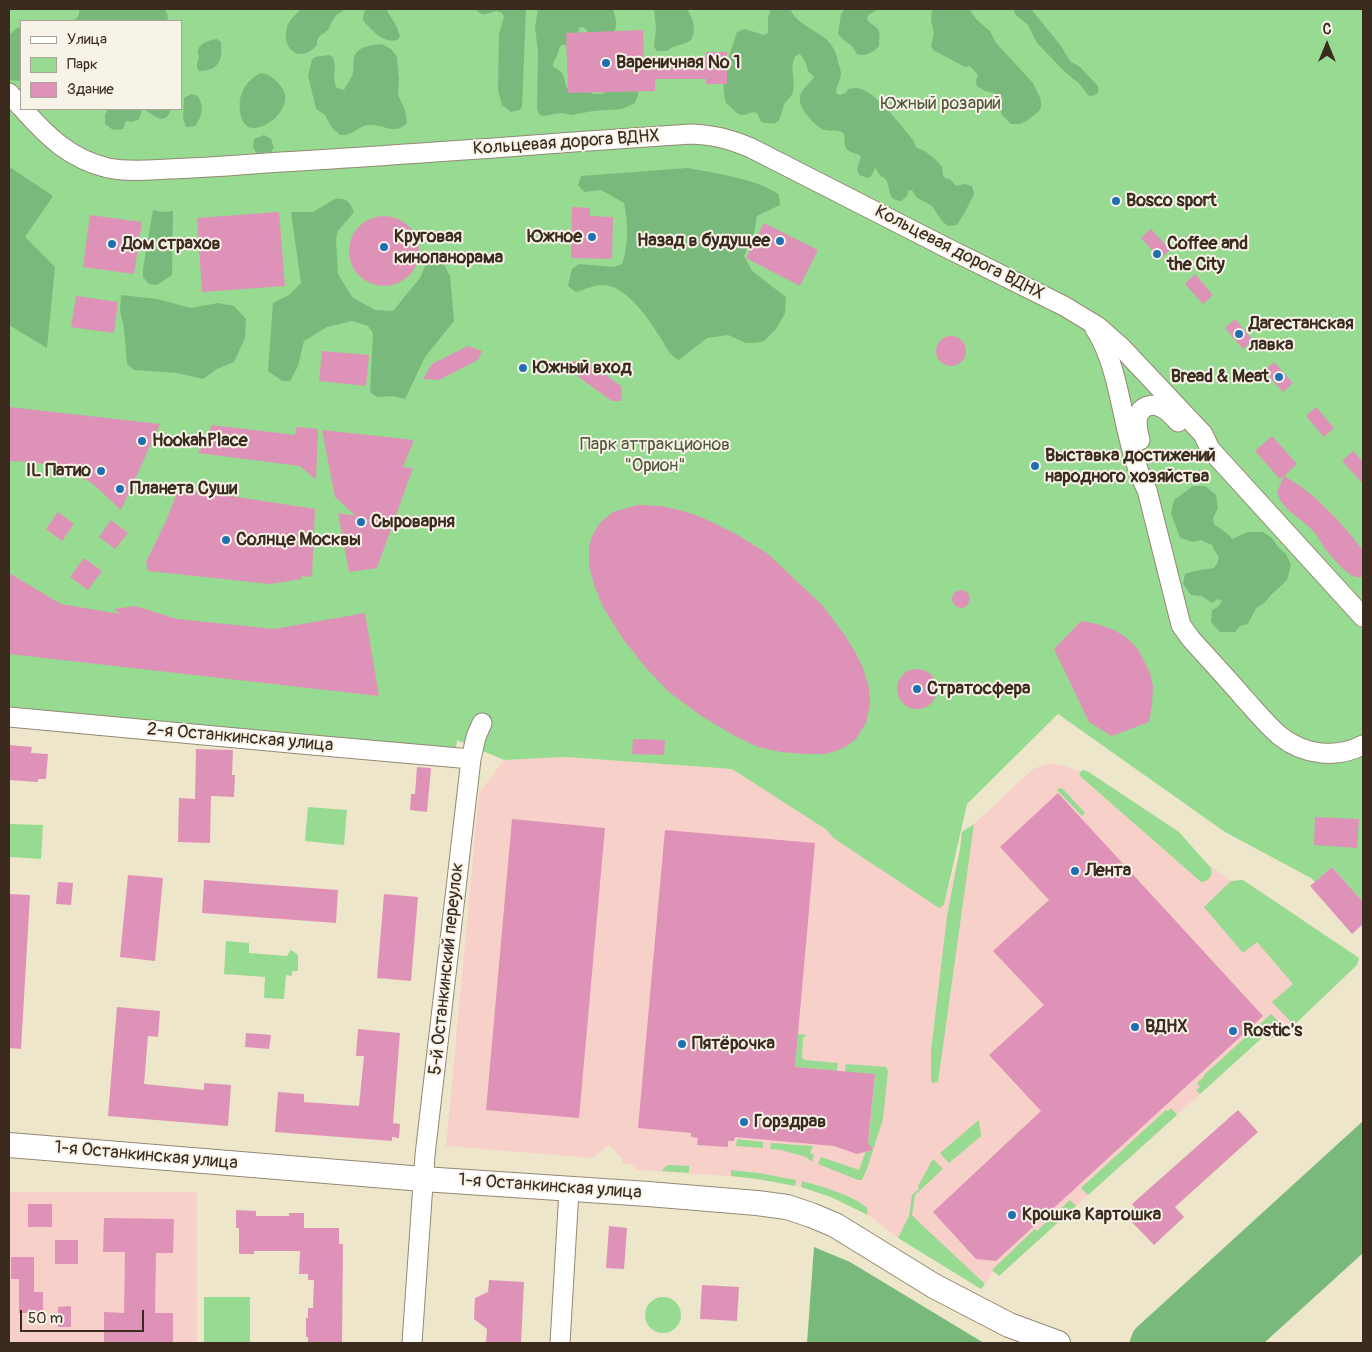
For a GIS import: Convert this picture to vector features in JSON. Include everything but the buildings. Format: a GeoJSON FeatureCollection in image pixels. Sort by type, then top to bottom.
{"type":"FeatureCollection","features":[{"type":"Feature","properties":{"kind":"street","name":"Кольцевая дорога ВДНХ"},"geometry":{"type":"LineString","coordinates":[[9,93],[20,106]]}},
{"type":"Feature","properties":{"kind":"street","name":"Кольцевая дорога ВДНХ"},"geometry":{"type":"LineString","coordinates":[[24,110],[53,140],[78,158],[102,166],[125,170],[222,166],[691,134],[711,135],[730,139],[1064,306],[1102,330],[1122,348],[1202,434],[1210,449],[1363,617]]}},
{"type":"Feature","properties":{"kind":"street","name":"Кольцевая дорога ВДНХ"},"geometry":{"type":"LineString","coordinates":[[1088,320],[1104,344],[1109,357],[1139,474],[1147,490],[1181,625],[1191,639],[1263,719],[1291,744],[1302,749],[1326,754],[1352,750],[1363,745]]}},
{"type":"Feature","properties":{"kind":"street"},"geometry":{"type":"LineString","coordinates":[[1147,490],[1148,473],[1137,425],[1140,411],[1146,407],[1152,405],[1168,411],[1195,440],[1210,449]]}},
{"type":"Feature","properties":{"kind":"street","name":"2-я Останкинская улица"},"geometry":{"type":"LineString","coordinates":[[9,717],[471,759]]}},
{"type":"Feature","properties":{"kind":"street","name":"5-й Останкинский переулок"},"geometry":{"type":"LineString","coordinates":[[412,1343],[423,1179],[471,759],[476,737],[482,723]]}},
{"type":"Feature","properties":{"kind":"street","name":"1-я Останкинская улица"},"geometry":{"type":"LineString","coordinates":[[9,1145],[423,1179],[648,1194],[787,1207],[811,1214],[835,1225],[934,1286],[1009,1325],[1058,1343]]}},
{"type":"Feature","properties":{"kind":"street"},"geometry":{"type":"LineString","coordinates":[[560,1343],[569,1190]]}},
{"type":"Feature","properties":{"kind":"street"},"geometry":{"type":"LineString","coordinates":[[1009,1325],[1034,1343]]}},
{"type":"Feature","properties":{"kind":"shaded area"},"geometry":{"type":"Polygon","coordinates":[[[565,757],[732,769],[827,830],[832,837],[944,905],[960,849],[962,832],[974,824],[1033,769],[1050,763],[1061,765],[1080,771],[1081,777],[1201,882],[1211,868],[1208,864],[1231,881],[1243,880],[1359,958],[1357,965],[1280,1038],[1263,1037],[999,1276],[993,1272],[981,1289],[898,1238],[868,1215],[831,1197],[801,1187],[731,1176],[636,1170],[631,1164],[622,1163],[622,1159],[609,1145],[592,1158],[446,1146],[479,793],[504,760],[565,757]]]}},
{"type":"Feature","properties":{"kind":"shaded area"},"geometry":{"type":"Polygon","coordinates":[[[9,1192],[197,1192],[197,1343],[9,1343],[9,1192]]]}},
{"type":"Feature","properties":{"kind":"green space","name":"Парк аттракционов \"Орион\""},"geometry":{"type":"Polygon","coordinates":[[[9,9],[1363,9],[1363,902],[1332,867],[1315,882],[1311,878],[1225,832],[1058,714],[967,804],[944,905],[939,908],[832,837],[827,830],[732,769],[565,757],[504,760],[457,740],[456,747],[449,751],[9,708],[9,9]]]}},
{"type":"Feature","properties":{"kind":"green space"},"geometry":{"type":"Polygon","coordinates":[[[79,9],[165,9],[168,16],[167,20],[73,20],[79,14],[79,9]]]}},
{"type":"Feature","properties":{"kind":"green space"},"geometry":{"type":"Polygon","coordinates":[[[301,9],[346,9],[335,17],[327,31],[319,36],[317,45],[311,51],[298,54],[289,48],[286,35],[289,22],[301,9]]]}},
{"type":"Feature","properties":{"kind":"green space"},"geometry":{"type":"Polygon","coordinates":[[[367,9],[386,9],[400,37],[392,41],[374,32],[363,20],[364,12],[367,9]]]}},
{"type":"Feature","properties":{"kind":"green space"},"geometry":{"type":"Polygon","coordinates":[[[476,9],[526,9],[522,106],[520,110],[511,112],[502,105],[498,90],[499,34],[504,17],[502,13],[497,11],[483,14],[476,9]]]}},
{"type":"Feature","properties":{"kind":"green space"},"geometry":{"type":"Polygon","coordinates":[[[538,9],[613,9],[616,27],[607,41],[590,38],[587,30],[583,27],[579,28],[578,36],[571,45],[562,45],[559,48],[553,67],[562,73],[567,88],[571,90],[583,88],[593,94],[602,94],[609,90],[638,91],[635,103],[622,109],[571,115],[562,113],[543,116],[539,114],[537,109],[538,52],[535,27],[538,9]]]}},
{"type":"Feature","properties":{"kind":"green space"},"geometry":{"type":"Polygon","coordinates":[[[654,9],[687,9],[694,24],[691,40],[667,51],[657,51],[654,47],[656,29],[654,9]]]}},
{"type":"Feature","properties":{"kind":"green space"},"geometry":{"type":"Polygon","coordinates":[[[769,9],[790,9],[801,23],[824,37],[830,43],[835,51],[841,72],[836,93],[840,95],[846,93],[848,89],[856,88],[871,95],[895,118],[913,140],[916,147],[936,160],[942,167],[945,178],[950,179],[956,186],[965,184],[972,186],[974,194],[957,225],[948,226],[942,221],[932,206],[916,197],[912,190],[908,191],[907,196],[901,201],[893,198],[886,180],[880,176],[875,168],[868,178],[859,175],[857,169],[861,156],[846,148],[844,134],[839,131],[821,128],[808,116],[801,106],[801,94],[814,77],[808,71],[805,61],[800,54],[795,56],[793,61],[794,86],[792,93],[785,103],[777,122],[771,124],[761,122],[757,113],[753,112],[744,115],[738,114],[726,103],[723,75],[737,32],[745,29],[764,35],[768,33],[769,9]]]}},
{"type":"Feature","properties":{"kind":"green space"},"geometry":{"type":"Polygon","coordinates":[[[845,9],[876,9],[868,15],[867,19],[877,28],[879,35],[879,46],[872,52],[863,55],[857,54],[852,46],[838,34],[841,14],[845,9]]]}},
{"type":"Feature","properties":{"kind":"green space"},"geometry":{"type":"Polygon","coordinates":[[[932,9],[969,9],[977,20],[990,31],[996,43],[1033,83],[1041,100],[1041,108],[1038,112],[1020,124],[1011,124],[1002,115],[998,106],[997,95],[977,86],[978,75],[970,66],[965,67],[933,50],[931,46],[934,33],[931,20],[932,9]]]}},
{"type":"Feature","properties":{"kind":"green space"},"geometry":{"type":"Polygon","coordinates":[[[1014,9],[1031,9],[1061,46],[1070,61],[1080,67],[1098,86],[1097,94],[1089,96],[1078,82],[1062,69],[1037,43],[1028,25],[1015,14],[1014,9]]]}},
{"type":"Feature","properties":{"kind":"green space"},"geometry":{"type":"Polygon","coordinates":[[[20,27],[20,81],[9,80],[9,35],[20,27]]]}},
{"type":"Feature","properties":{"kind":"green space"},"geometry":{"type":"Polygon","coordinates":[[[217,39],[221,42],[221,54],[218,63],[211,69],[199,71],[197,65],[198,49],[206,42],[217,39]]]}},
{"type":"Feature","properties":{"kind":"green space"},"geometry":{"type":"Polygon","coordinates":[[[382,44],[391,49],[397,57],[398,95],[405,110],[407,123],[398,129],[366,125],[349,134],[340,135],[332,128],[325,115],[316,109],[308,75],[312,60],[315,57],[329,55],[333,57],[336,87],[344,90],[353,74],[356,53],[366,47],[382,44]]]}},
{"type":"Feature","properties":{"kind":"green space"},"geometry":{"type":"Polygon","coordinates":[[[260,73],[272,77],[279,84],[284,91],[285,101],[280,112],[271,122],[254,128],[249,127],[242,120],[240,97],[245,87],[260,73]]]}},
{"type":"Feature","properties":{"kind":"green space"},"geometry":{"type":"Polygon","coordinates":[[[191,94],[198,96],[202,111],[195,126],[186,127],[183,118],[184,98],[191,94]]]}},
{"type":"Feature","properties":{"kind":"green space"},"geometry":{"type":"Polygon","coordinates":[[[108,110],[143,110],[138,120],[126,121],[123,129],[113,130],[105,124],[105,115],[108,110]]]}},
{"type":"Feature","properties":{"kind":"green space"},"geometry":{"type":"Polygon","coordinates":[[[145,110],[170,110],[166,118],[162,119],[145,110]]]}},
{"type":"Feature","properties":{"kind":"green space"},"geometry":{"type":"Polygon","coordinates":[[[264,135],[271,139],[274,148],[271,152],[257,153],[253,145],[254,139],[264,135]]]}},
{"type":"Feature","properties":{"kind":"green space"},"geometry":{"type":"Polygon","coordinates":[[[11,168],[53,196],[25,237],[55,267],[47,348],[9,325],[9,170],[11,168]]]}},
{"type":"Feature","properties":{"kind":"green space"},"geometry":{"type":"Polygon","coordinates":[[[688,168],[748,181],[771,189],[779,195],[780,205],[757,216],[754,233],[744,256],[752,271],[786,297],[785,313],[776,329],[764,341],[746,343],[728,335],[707,338],[679,360],[670,352],[643,312],[628,296],[619,290],[611,286],[602,285],[576,292],[568,286],[572,269],[579,264],[614,267],[622,264],[627,241],[624,203],[601,190],[584,192],[578,185],[581,176],[688,168]]]}},
{"type":"Feature","properties":{"kind":"green space"},"geometry":{"type":"Polygon","coordinates":[[[335,199],[347,201],[354,212],[338,231],[336,240],[338,274],[352,297],[375,310],[393,311],[420,278],[427,261],[433,255],[441,259],[450,276],[454,321],[425,357],[405,399],[393,396],[377,397],[370,392],[373,333],[368,326],[352,321],[327,327],[304,341],[298,366],[290,381],[282,381],[268,371],[273,303],[289,295],[301,283],[291,212],[313,212],[335,199]]]}},
{"type":"Feature","properties":{"kind":"green space"},"geometry":{"type":"Polygon","coordinates":[[[153,210],[162,212],[173,211],[172,275],[157,285],[149,284],[143,277],[153,210]]]}},
{"type":"Feature","properties":{"kind":"green space"},"geometry":{"type":"Polygon","coordinates":[[[121,295],[157,299],[191,308],[218,303],[234,306],[246,319],[245,338],[234,362],[217,369],[203,379],[177,373],[134,370],[127,364],[124,328],[120,311],[121,295]]]}},
{"type":"Feature","properties":{"kind":"green space"},"geometry":{"type":"Polygon","coordinates":[[[1193,486],[1205,486],[1216,495],[1218,508],[1213,518],[1214,524],[1232,539],[1248,532],[1263,532],[1272,538],[1286,554],[1291,565],[1287,580],[1264,603],[1256,608],[1248,624],[1240,626],[1235,632],[1220,632],[1211,622],[1212,610],[1218,607],[1222,601],[1218,599],[1212,603],[1202,596],[1191,595],[1183,584],[1185,574],[1214,568],[1219,558],[1212,545],[1201,540],[1193,542],[1180,538],[1171,513],[1174,500],[1193,486]]]}},
{"type":"Feature","properties":{"kind":"green space"},"geometry":{"type":"Polygon","coordinates":[[[1082,770],[1087,771],[1179,832],[1211,868],[1210,878],[1201,882],[1081,777],[1079,774],[1082,770]]]}},
{"type":"Feature","properties":{"kind":"green space"},"geometry":{"type":"Polygon","coordinates":[[[1059,788],[1063,789],[1085,813],[1082,816],[1057,790],[1059,788]]]}},
{"type":"Feature","properties":{"kind":"green space"},"geometry":{"type":"Polygon","coordinates":[[[308,807],[347,810],[344,845],[305,841],[308,807]]]}},
{"type":"Feature","properties":{"kind":"green space"},"geometry":{"type":"Polygon","coordinates":[[[9,824],[43,825],[41,859],[9,857],[9,824]]]}},
{"type":"Feature","properties":{"kind":"green space"},"geometry":{"type":"Polygon","coordinates":[[[974,824],[938,1082],[932,1083],[931,1051],[947,916],[962,832],[974,824]]]}},
{"type":"Feature","properties":{"kind":"green space"},"geometry":{"type":"Polygon","coordinates":[[[1243,880],[1359,958],[1357,965],[1294,1025],[1272,1002],[1293,984],[1257,942],[1243,953],[1204,907],[1231,881],[1243,880]]]}},
{"type":"Feature","properties":{"kind":"green space"},"geometry":{"type":"Polygon","coordinates":[[[226,941],[249,943],[249,953],[287,956],[291,950],[298,955],[298,971],[292,971],[292,976],[286,975],[284,999],[264,998],[265,977],[224,974],[226,941]]]}},
{"type":"Feature","properties":{"kind":"green space"},"geometry":{"type":"Polygon","coordinates":[[[1271,1014],[1288,1031],[1280,1038],[1263,1037],[1200,1094],[1196,1090],[1200,1087],[1197,1083],[1203,1076],[1271,1014]]]}},
{"type":"Feature","properties":{"kind":"green space"},"geometry":{"type":"Polygon","coordinates":[[[798,1034],[807,1035],[803,1038],[802,1058],[805,1060],[838,1063],[837,1071],[795,1067],[798,1034]]]}},
{"type":"Feature","properties":{"kind":"green space"},"geometry":{"type":"Polygon","coordinates":[[[846,1064],[886,1067],[888,1071],[883,1119],[862,1180],[818,1164],[821,1157],[859,1170],[866,1151],[871,1150],[868,1145],[875,1075],[845,1072],[846,1064]]]}},
{"type":"Feature","properties":{"kind":"green space"},"geometry":{"type":"Polygon","coordinates":[[[1171,1108],[1177,1115],[1088,1195],[1081,1188],[1166,1110],[1168,1111],[1171,1108]]]}},
{"type":"Feature","properties":{"kind":"green space"},"geometry":{"type":"Polygon","coordinates":[[[979,1120],[981,1136],[949,1163],[940,1153],[979,1120]]]}},
{"type":"Feature","properties":{"kind":"green space"},"geometry":{"type":"Polygon","coordinates":[[[1363,1121],[1363,1253],[1264,1343],[1129,1343],[1136,1328],[1363,1121]]]}},
{"type":"Feature","properties":{"kind":"green space"},"geometry":{"type":"Polygon","coordinates":[[[737,1139],[763,1142],[763,1148],[736,1146],[737,1139]]]}},
{"type":"Feature","properties":{"kind":"green space"},"geometry":{"type":"Polygon","coordinates":[[[771,1143],[813,1146],[810,1153],[814,1155],[812,1162],[806,1157],[770,1149],[771,1143]]]}},
{"type":"Feature","properties":{"kind":"green space"},"geometry":{"type":"Polygon","coordinates":[[[933,1159],[943,1169],[915,1195],[912,1215],[985,1284],[981,1289],[898,1238],[909,1216],[912,1195],[919,1189],[918,1186],[933,1159]]]}},
{"type":"Feature","properties":{"kind":"green space"},"geometry":{"type":"Polygon","coordinates":[[[668,1165],[689,1166],[689,1173],[662,1171],[668,1165]]]}},
{"type":"Feature","properties":{"kind":"green space"},"geometry":{"type":"Polygon","coordinates":[[[731,1170],[796,1180],[795,1186],[731,1176],[731,1170]]]}},
{"type":"Feature","properties":{"kind":"green space"},"geometry":{"type":"Polygon","coordinates":[[[802,1181],[836,1192],[861,1203],[867,1208],[868,1215],[831,1197],[801,1187],[802,1181]]]}},
{"type":"Feature","properties":{"kind":"green space"},"geometry":{"type":"Polygon","coordinates":[[[1070,1200],[1076,1206],[999,1276],[992,1270],[1035,1229],[1037,1231],[1070,1200]]]}},
{"type":"Feature","properties":{"kind":"green space"},"geometry":{"type":"Polygon","coordinates":[[[814,1247],[850,1262],[984,1343],[807,1343],[814,1247]]]}},
{"type":"Feature","properties":{"kind":"green space"},"geometry":{"type":"Polygon","coordinates":[[[204,1297],[250,1297],[250,1343],[204,1343],[204,1297]]]}},
{"type":"Feature","properties":{"kind":"green space"},"geometry":{"type":"Polygon","coordinates":[[[663,1297],[670,1298],[676,1302],[680,1308],[680,1322],[676,1328],[670,1332],[663,1333],[656,1332],[650,1328],[646,1322],[645,1315],[646,1308],[650,1302],[656,1298],[663,1297]]]}},
{"type":"Feature","properties":{"kind":"place","name":"Вареничная № 1"},"geometry":{"type":"Point","coordinates":[606,63]}},
{"type":"Feature","properties":{"kind":"place","name":"Bosco sport"},"geometry":{"type":"Point","coordinates":[1116,201]}},
{"type":"Feature","properties":{"kind":"place","name":"Южное"},"geometry":{"type":"Point","coordinates":[592,237]}},
{"type":"Feature","properties":{"kind":"place","name":"Назад в будущее"},"geometry":{"type":"Point","coordinates":[780,241]}},
{"type":"Feature","properties":{"kind":"place","name":"Дом страхов"},"geometry":{"type":"Point","coordinates":[112,244]}},
{"type":"Feature","properties":{"kind":"place","name":"Круговая кинопанорама"},"geometry":{"type":"Point","coordinates":[384,247]}},
{"type":"Feature","properties":{"kind":"place","name":"Coffee and the City"},"geometry":{"type":"Point","coordinates":[1157,254]}},
{"type":"Feature","properties":{"kind":"place","name":"Дагестанская лавка"},"geometry":{"type":"Point","coordinates":[1239,334]}},
{"type":"Feature","properties":{"kind":"place","name":"Южный вход"},"geometry":{"type":"Point","coordinates":[523,368]}},
{"type":"Feature","properties":{"kind":"place","name":"Bread & Meat"},"geometry":{"type":"Point","coordinates":[1279,377]}},
{"type":"Feature","properties":{"kind":"place","name":"HookahPlace"},"geometry":{"type":"Point","coordinates":[142,441]}},
{"type":"Feature","properties":{"kind":"place","name":"Выставка достижений народного хозяйства"},"geometry":{"type":"Point","coordinates":[1035,466]}},
{"type":"Feature","properties":{"kind":"place","name":"IL Патио"},"geometry":{"type":"Point","coordinates":[101,471]}},
{"type":"Feature","properties":{"kind":"place","name":"Планета Суши"},"geometry":{"type":"Point","coordinates":[120,489]}},
{"type":"Feature","properties":{"kind":"place","name":"Сыроварня"},"geometry":{"type":"Point","coordinates":[361,522]}},
{"type":"Feature","properties":{"kind":"place","name":"Солнце Москвы"},"geometry":{"type":"Point","coordinates":[226,540]}},
{"type":"Feature","properties":{"kind":"place","name":"Стратосфера"},"geometry":{"type":"Point","coordinates":[917,689]}},
{"type":"Feature","properties":{"kind":"place","name":"Лента"},"geometry":{"type":"Point","coordinates":[1075,871]}},
{"type":"Feature","properties":{"kind":"place","name":"ВДНХ"},"geometry":{"type":"Point","coordinates":[1135,1027]}},
{"type":"Feature","properties":{"kind":"place","name":"Rostic's"},"geometry":{"type":"Point","coordinates":[1233,1031]}},
{"type":"Feature","properties":{"kind":"place","name":"Пятёрочка"},"geometry":{"type":"Point","coordinates":[682,1044]}},
{"type":"Feature","properties":{"kind":"place","name":"Горздрав"},"geometry":{"type":"Point","coordinates":[744,1122]}},
{"type":"Feature","properties":{"kind":"place","name":"Крошка Картошка"},"geometry":{"type":"Point","coordinates":[1012,1215]}},
{"type":"Feature","properties":{"kind":"park label","name":"Южный розарий"},"geometry":{"type":"Point","coordinates":[941,104]}}]}
